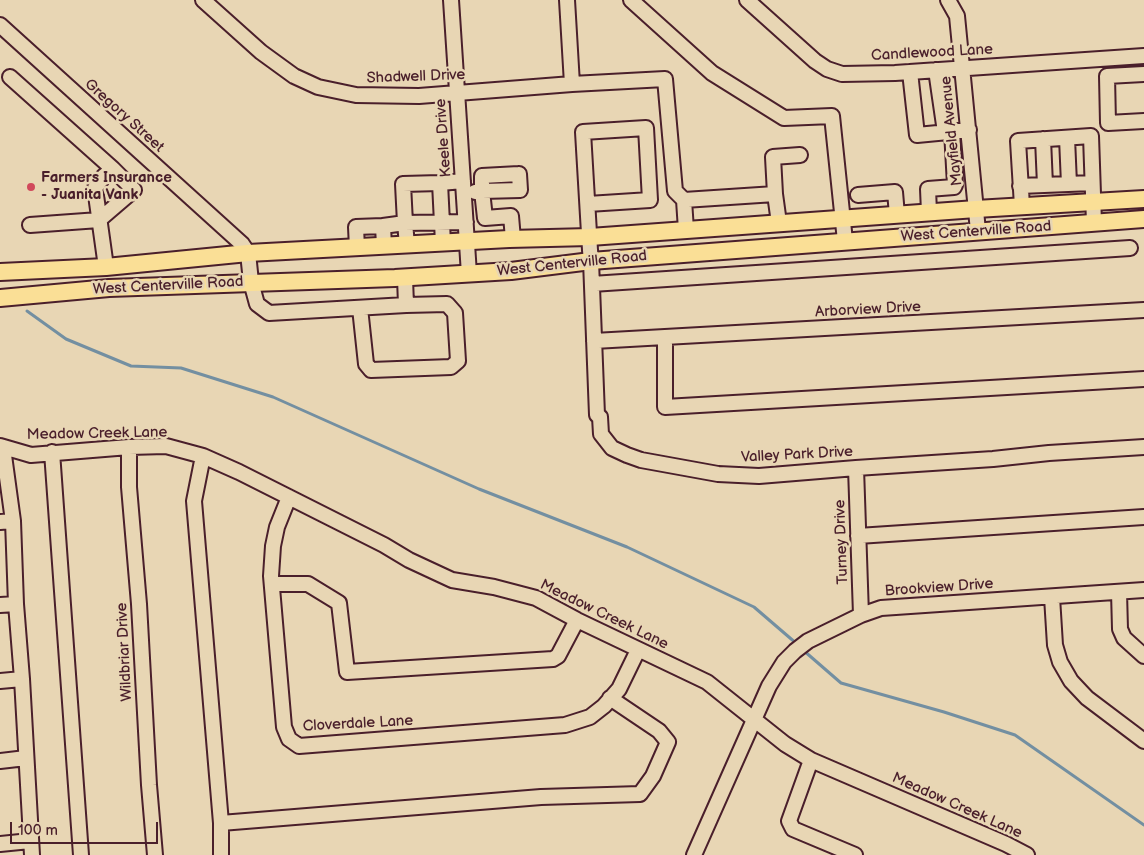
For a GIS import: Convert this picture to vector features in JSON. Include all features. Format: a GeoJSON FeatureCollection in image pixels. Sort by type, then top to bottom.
{"type":"FeatureCollection","features":[{"type":"Feature","properties":{"kind":"main road","name":"West Centerville Road"},"geometry":{"type":"LineString","coordinates":[[0,272],[106,267],[248,253],[513,239],[590,237],[897,214],[1144,199]]}},
{"type":"Feature","properties":{"kind":"main road","name":"West Centerville Road"},"geometry":{"type":"LineString","coordinates":[[0,298],[109,288],[405,278],[469,274],[592,261],[1144,220]]}},
{"type":"Feature","properties":{"kind":"main road"},"geometry":{"type":"LineString","coordinates":[[106,267],[109,288]]}},
{"type":"Feature","properties":{"kind":"street","name":"Shadwell Drive"},"geometry":{"type":"LineString","coordinates":[[202,0],[261,52],[294,76],[318,87],[356,95],[419,96],[665,79],[676,191],[684,200]]}},
{"type":"Feature","properties":{"kind":"street","name":"Keele Drive"},"geometry":{"type":"LineString","coordinates":[[451,0],[469,274]]}},
{"type":"Feature","properties":{"kind":"street"},"geometry":{"type":"LineString","coordinates":[[566,0],[572,84]]}},
{"type":"Feature","properties":{"kind":"street"},"geometry":{"type":"LineString","coordinates":[[631,0],[712,73],[784,118],[832,116],[845,241]]}},
{"type":"Feature","properties":{"kind":"street","name":"Candlewood Lane"},"geometry":{"type":"LineString","coordinates":[[747,0],[815,60],[827,69],[842,74],[910,72],[1144,56]]}},
{"type":"Feature","properties":{"kind":"street","name":"Mayfield Avenue"},"geometry":{"type":"LineString","coordinates":[[948,0],[957,16],[978,231]]}},
{"type":"Feature","properties":{"kind":"street","name":"Gregory Street"},"geometry":{"type":"LineString","coordinates":[[0,25],[242,244],[248,253]]}},
{"type":"Feature","properties":{"kind":"street"},"geometry":{"type":"LineString","coordinates":[[929,212],[928,189],[955,186],[949,132],[936,70]]}},
{"type":"Feature","properties":{"kind":"street"},"geometry":{"type":"LineString","coordinates":[[910,72],[917,134],[969,130]]}},
{"type":"Feature","properties":{"kind":"street"},"geometry":{"type":"LineString","coordinates":[[1144,74],[1107,76],[1108,123],[1144,121]]}},
{"type":"Feature","properties":{"kind":"street"},"geometry":{"type":"LineString","coordinates":[[10,77],[134,190],[99,220],[30,225]]}},
{"type":"Feature","properties":{"kind":"street","name":"Valley Park Drive"},"geometry":{"type":"LineString","coordinates":[[588,204],[650,200],[646,128],[583,132],[590,237],[592,261],[597,415],[600,417],[601,434],[612,448],[627,455],[641,460],[718,474],[759,476],[1144,447]]}},
{"type":"Feature","properties":{"kind":"street"},"geometry":{"type":"LineString","coordinates":[[1022,206],[1018,141],[1091,136],[1094,223]]}},
{"type":"Feature","properties":{"kind":"street"},"geometry":{"type":"LineString","coordinates":[[1067,138],[1069,184]]}},
{"type":"Feature","properties":{"kind":"street"},"geometry":{"type":"LineString","coordinates":[[1043,139],[1045,185]]}},
{"type":"Feature","properties":{"kind":"street"},"geometry":{"type":"LineString","coordinates":[[778,223],[773,158],[800,155]]}},
{"type":"Feature","properties":{"kind":"street"},"geometry":{"type":"LineString","coordinates":[[106,267],[96,188],[104,176],[113,169]]}},
{"type":"Feature","properties":{"kind":"street"},"geometry":{"type":"LineString","coordinates":[[440,183],[443,243]]}},
{"type":"Feature","properties":{"kind":"street"},"geometry":{"type":"LineString","coordinates":[[407,245],[403,184],[440,183],[482,192],[485,218],[511,216],[513,239]]}},
{"type":"Feature","properties":{"kind":"street"},"geometry":{"type":"LineString","coordinates":[[1020,186],[1092,183]]}},
{"type":"Feature","properties":{"kind":"street"},"geometry":{"type":"LineString","coordinates":[[840,194],[858,195],[895,192],[897,214]]}},
{"type":"Feature","properties":{"kind":"street"},"geometry":{"type":"LineString","coordinates":[[686,230],[684,200],[775,194]]}},
{"type":"Feature","properties":{"kind":"street"},"geometry":{"type":"LineString","coordinates":[[858,195],[861,217]]}},
{"type":"Feature","properties":{"kind":"street"},"geometry":{"type":"LineString","coordinates":[[357,248],[356,227],[405,223],[466,222]]}},
{"type":"Feature","properties":{"kind":"street"},"geometry":{"type":"LineString","coordinates":[[384,226],[384,246]]}},
{"type":"Feature","properties":{"kind":"street"},"geometry":{"type":"LineString","coordinates":[[592,284],[1130,248]]}},
{"type":"Feature","properties":{"kind":"street"},"geometry":{"type":"LineString","coordinates":[[248,253],[251,282],[257,304],[269,313],[360,308],[447,304],[455,312],[458,361],[451,367],[372,370],[366,364],[360,308]]}},
{"type":"Feature","properties":{"kind":"street"},"geometry":{"type":"LineString","coordinates":[[405,278],[406,306]]}},
{"type":"Feature","properties":{"kind":"street","name":"Arborview Drive"},"geometry":{"type":"LineString","coordinates":[[594,342],[1144,310]]}},
{"type":"Feature","properties":{"kind":"street"},"geometry":{"type":"LineString","coordinates":[[665,338],[665,406],[1144,379]]}},
{"type":"Feature","properties":{"kind":"street","name":"Meadow Creek Lane"},"geometry":{"type":"LineString","coordinates":[[2,447],[31,455],[52,452],[166,446],[203,456],[239,472],[384,545],[409,560],[452,580],[494,587],[536,598],[638,650],[707,682],[785,744],[811,760],[997,840],[1027,855]]}},
{"type":"Feature","properties":{"kind":"street"},"geometry":{"type":"LineString","coordinates":[[0,844],[31,848],[22,679],[16,604],[6,522],[2,447]]}},
{"type":"Feature","properties":{"kind":"street","name":"Wildbriar Drive"},"geometry":{"type":"LineString","coordinates":[[129,447],[129,488],[139,604],[149,785],[155,855]]}},
{"type":"Feature","properties":{"kind":"street"},"geometry":{"type":"LineString","coordinates":[[52,452],[81,855]]}},
{"type":"Feature","properties":{"kind":"street"},"geometry":{"type":"LineString","coordinates":[[203,456],[194,501],[221,823],[221,855]]}},
{"type":"Feature","properties":{"kind":"street","name":"Turney Drive"},"geometry":{"type":"LineString","coordinates":[[856,468],[862,615]]}},
{"type":"Feature","properties":{"kind":"street","name":"Cloverdale Lane"},"geometry":{"type":"LineString","coordinates":[[288,497],[277,527],[273,546],[271,576],[284,727],[289,739],[299,746],[565,725],[590,718],[619,689],[638,650]]}},
{"type":"Feature","properties":{"kind":"street"},"geometry":{"type":"LineString","coordinates":[[858,536],[1144,517]]}},
{"type":"Feature","properties":{"kind":"street"},"geometry":{"type":"LineString","coordinates":[[273,584],[308,584],[339,603],[347,672],[553,659],[558,656],[577,620]]}},
{"type":"Feature","properties":{"kind":"street","name":"Brookview Drive"},"geometry":{"type":"LineString","coordinates":[[694,855],[769,686],[784,662],[808,641],[881,608],[1144,590]]}},
{"type":"Feature","properties":{"kind":"street"},"geometry":{"type":"LineString","coordinates":[[1119,592],[1120,629],[1124,638],[1144,656]]}},
{"type":"Feature","properties":{"kind":"street"},"geometry":{"type":"LineString","coordinates":[[1052,596],[1055,645],[1060,662],[1071,681],[1087,698],[1144,741]]}},
{"type":"Feature","properties":{"kind":"street"},"geometry":{"type":"LineString","coordinates":[[0,605],[16,604]]}},
{"type":"Feature","properties":{"kind":"street"},"geometry":{"type":"LineString","coordinates":[[0,681],[22,679]]}},
{"type":"Feature","properties":{"kind":"street"},"geometry":{"type":"LineString","coordinates":[[221,823],[541,797],[640,794],[653,776],[668,742],[659,731],[610,698]]}},
{"type":"Feature","properties":{"kind":"street"},"geometry":{"type":"LineString","coordinates":[[0,761],[26,758]]}},
{"type":"Feature","properties":{"kind":"street"},"geometry":{"type":"LineString","coordinates":[[811,760],[789,821],[793,829],[855,855]]}},
{"type":"Feature","properties":{"kind":"waterway"},"geometry":{"type":"LineString","coordinates":[[27,311],[66,339],[131,366],[181,368],[273,397],[479,489],[627,547],[754,607],[797,644]]}},
{"type":"Feature","properties":{"kind":"waterway"},"geometry":{"type":"LineString","coordinates":[[803,650],[841,683],[944,712],[1015,735],[1144,825]]}},
{"type":"Feature","properties":{"kind":"place","name":"Farmers Insurance - Juanita Vank"},"geometry":{"type":"Point","coordinates":[31,187]}}]}
